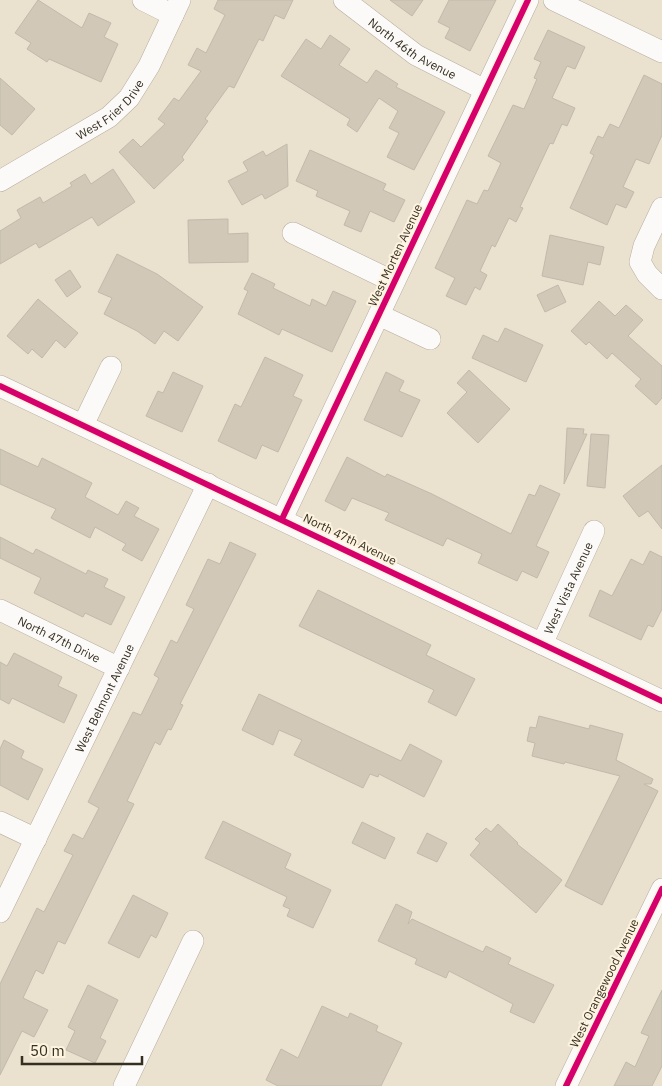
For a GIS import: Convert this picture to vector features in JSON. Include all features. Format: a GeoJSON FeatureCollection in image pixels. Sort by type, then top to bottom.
{"type":"FeatureCollection","features":[{"type":"Feature","properties":{"kind":"street"},"geometry":{"type":"LineString","coordinates":[[143,0],[177,8]]}},
{"type":"Feature","properties":{"kind":"street","name":"North 46th Avenue"},"geometry":{"type":"LineString","coordinates":[[344,0],[416,55],[485,90]]}},
{"type":"Feature","properties":{"kind":"street","name":"West Morten Avenue"},"geometry":{"type":"LineString","coordinates":[[282,519],[528,0]]}},
{"type":"Feature","properties":{"kind":"street"},"geometry":{"type":"LineString","coordinates":[[554,0],[662,52]]}},
{"type":"Feature","properties":{"kind":"street","name":"West Frier Drive"},"geometry":{"type":"LineString","coordinates":[[0,181],[109,117],[122,104],[149,66],[177,8]]}},
{"type":"Feature","properties":{"kind":"street"},"geometry":{"type":"LineString","coordinates":[[662,208],[644,246],[640,262],[647,274],[662,289]]}},
{"type":"Feature","properties":{"kind":"street"},"geometry":{"type":"LineString","coordinates":[[293,233],[394,282]]}},
{"type":"Feature","properties":{"kind":"street"},"geometry":{"type":"LineString","coordinates":[[379,315],[430,339]]}},
{"type":"Feature","properties":{"kind":"street"},"geometry":{"type":"LineString","coordinates":[[83,426],[111,367]]}},
{"type":"Feature","properties":{"kind":"street","name":"North 47th Avenue"},"geometry":{"type":"LineString","coordinates":[[0,386],[662,702]]}},
{"type":"Feature","properties":{"kind":"street","name":"West Belmont Avenue"},"geometry":{"type":"LineString","coordinates":[[0,912],[208,484]]}},
{"type":"Feature","properties":{"kind":"street","name":"West Vista Avenue"},"geometry":{"type":"LineString","coordinates":[[542,644],[594,532]]}},
{"type":"Feature","properties":{"kind":"street","name":"North 47th Drive"},"geometry":{"type":"LineString","coordinates":[[0,610],[119,668]]}},
{"type":"Feature","properties":{"kind":"street"},"geometry":{"type":"LineString","coordinates":[[0,822],[36,839]]}},
{"type":"Feature","properties":{"kind":"street","name":"West Orangewood Avenue"},"geometry":{"type":"LineString","coordinates":[[566,1086],[662,889]]}},
{"type":"Feature","properties":{"kind":"street"},"geometry":{"type":"LineString","coordinates":[[124,1086],[193,941]]}},
{"type":"Feature","properties":{"kind":"building"},"geometry":{"type":"Polygon","coordinates":[[[38,0],[82,28],[89,13],[111,23],[104,37],[118,44],[101,82],[49,59],[47,62],[27,49],[31,43],[15,33],[38,0]]]}},
{"type":"Feature","properties":{"kind":"building"},"geometry":{"type":"Polygon","coordinates":[[[218,0],[293,0],[284,19],[275,15],[263,41],[259,39],[234,88],[229,86],[205,119],[208,121],[182,157],[184,160],[154,189],[119,152],[133,139],[141,147],[165,124],[158,119],[174,98],[179,101],[201,71],[188,65],[197,48],[206,53],[225,15],[214,9],[218,0]]]}},
{"type":"Feature","properties":{"kind":"building"},"geometry":{"type":"Polygon","coordinates":[[[390,0],[423,0],[412,16],[390,0]]]}},
{"type":"Feature","properties":{"kind":"building"},"geometry":{"type":"Polygon","coordinates":[[[449,0],[496,0],[470,51],[445,38],[450,28],[438,22],[449,0]]]}},
{"type":"Feature","properties":{"kind":"building"},"geometry":{"type":"Polygon","coordinates":[[[548,30],[585,47],[575,69],[567,66],[552,98],[575,108],[567,126],[562,124],[553,144],[550,143],[520,207],[523,208],[516,222],[509,218],[495,247],[492,245],[480,271],[487,275],[480,290],[475,287],[466,305],[446,296],[455,278],[435,268],[467,200],[477,204],[484,190],[488,191],[501,163],[488,156],[513,105],[524,109],[537,79],[534,78],[541,62],[534,59],[548,30]]]}},
{"type":"Feature","properties":{"kind":"building"},"geometry":{"type":"Polygon","coordinates":[[[330,35],[350,49],[339,65],[367,83],[376,70],[398,84],[396,87],[445,112],[414,170],[387,157],[399,133],[389,128],[398,111],[379,98],[357,132],[347,125],[350,119],[281,76],[306,39],[321,49],[330,35]]]}},
{"type":"Feature","properties":{"kind":"building"},"geometry":{"type":"Polygon","coordinates":[[[644,75],[662,84],[662,135],[649,164],[636,159],[623,187],[634,192],[626,208],[616,204],[607,225],[570,208],[594,155],[590,153],[598,136],[603,138],[610,124],[619,128],[644,75]]]}},
{"type":"Feature","properties":{"kind":"building"},"geometry":{"type":"Polygon","coordinates":[[[0,78],[35,109],[12,135],[0,125],[0,78]]]}},
{"type":"Feature","properties":{"kind":"building"},"geometry":{"type":"Polygon","coordinates":[[[287,144],[288,186],[265,199],[262,194],[242,205],[228,181],[248,171],[243,162],[263,151],[266,156],[287,144]]]}},
{"type":"Feature","properties":{"kind":"building"},"geometry":{"type":"Polygon","coordinates":[[[310,150],[386,184],[383,190],[405,200],[394,222],[370,211],[361,232],[344,225],[350,211],[316,196],[318,191],[296,181],[310,150]]]}},
{"type":"Feature","properties":{"kind":"building"},"geometry":{"type":"Polygon","coordinates":[[[113,169],[135,202],[98,226],[92,217],[39,248],[36,243],[0,264],[0,231],[21,218],[17,210],[40,197],[43,203],[72,186],[70,183],[85,174],[91,184],[113,169]]]}},
{"type":"Feature","properties":{"kind":"building"},"geometry":{"type":"Polygon","coordinates":[[[228,219],[228,234],[248,233],[248,262],[189,263],[188,220],[228,219]]]}},
{"type":"Feature","properties":{"kind":"building"},"geometry":{"type":"Polygon","coordinates":[[[550,235],[604,247],[600,265],[588,262],[583,285],[542,276],[550,235]]]}},
{"type":"Feature","properties":{"kind":"building"},"geometry":{"type":"Polygon","coordinates":[[[117,254],[157,274],[203,307],[178,341],[164,331],[155,344],[137,331],[104,314],[112,298],[98,292],[117,254]]]}},
{"type":"Feature","properties":{"kind":"building"},"geometry":{"type":"Polygon","coordinates":[[[70,270],[81,287],[67,297],[55,280],[70,270]]]}},
{"type":"Feature","properties":{"kind":"building"},"geometry":{"type":"Polygon","coordinates":[[[252,273],[275,284],[273,288],[310,306],[312,299],[326,306],[333,291],[356,301],[332,352],[282,329],[279,335],[238,314],[248,291],[244,289],[252,273]]]}},
{"type":"Feature","properties":{"kind":"building"},"geometry":{"type":"Polygon","coordinates":[[[558,285],[566,302],[545,312],[537,295],[558,285]]]}},
{"type":"Feature","properties":{"kind":"building"},"geometry":{"type":"Polygon","coordinates":[[[38,299],[78,333],[65,348],[56,340],[42,358],[32,349],[28,354],[7,336],[38,299]]]}},
{"type":"Feature","properties":{"kind":"building"},"geometry":{"type":"Polygon","coordinates":[[[599,301],[615,316],[626,305],[643,320],[628,336],[662,366],[662,398],[656,405],[635,386],[641,379],[612,353],[607,359],[589,342],[586,345],[571,331],[599,301]]]}},
{"type":"Feature","properties":{"kind":"building"},"geometry":{"type":"Polygon","coordinates":[[[505,328],[543,345],[526,382],[472,358],[483,335],[498,342],[505,328]]]}},
{"type":"Feature","properties":{"kind":"building"},"geometry":{"type":"Polygon","coordinates":[[[265,357],[303,375],[293,396],[302,400],[278,452],[262,445],[256,459],[218,441],[235,404],[241,407],[265,357]]]}},
{"type":"Feature","properties":{"kind":"building"},"geometry":{"type":"Polygon","coordinates":[[[469,370],[510,409],[478,443],[447,413],[467,392],[457,383],[469,370]]]}},
{"type":"Feature","properties":{"kind":"building"},"geometry":{"type":"Polygon","coordinates":[[[173,372],[203,386],[182,432],[146,416],[158,391],[163,393],[173,372]]]}},
{"type":"Feature","properties":{"kind":"building"},"geometry":{"type":"Polygon","coordinates":[[[386,372],[404,381],[399,391],[420,400],[402,437],[364,420],[386,372]]]}},
{"type":"Feature","properties":{"kind":"building"},"geometry":{"type":"Polygon","coordinates":[[[567,428],[584,429],[583,434],[587,434],[564,484],[567,428]]]}},
{"type":"Feature","properties":{"kind":"building"},"geometry":{"type":"Polygon","coordinates":[[[591,434],[609,435],[605,488],[587,486],[591,434]]]}},
{"type":"Feature","properties":{"kind":"building"},"geometry":{"type":"Polygon","coordinates":[[[0,449],[38,467],[42,458],[92,483],[85,497],[118,515],[126,501],[139,508],[134,516],[159,529],[142,561],[122,550],[126,544],[95,527],[90,538],[51,518],[56,509],[0,484],[0,449]]]}},
{"type":"Feature","properties":{"kind":"building"},"geometry":{"type":"Polygon","coordinates":[[[347,457],[385,477],[387,474],[432,494],[511,534],[529,494],[535,496],[540,485],[560,494],[536,546],[549,552],[537,578],[522,571],[517,581],[478,563],[482,554],[447,538],[443,546],[385,520],[389,513],[352,498],[345,511],[325,501],[347,457]]]}},
{"type":"Feature","properties":{"kind":"building"},"geometry":{"type":"Polygon","coordinates":[[[662,465],[662,529],[648,511],[639,517],[623,496],[662,465]]]}},
{"type":"Feature","properties":{"kind":"building"},"geometry":{"type":"Polygon","coordinates":[[[0,537],[33,554],[36,549],[86,574],[88,570],[108,579],[104,587],[125,597],[111,625],[85,613],[83,617],[34,593],[41,578],[0,558],[0,537]]]}},
{"type":"Feature","properties":{"kind":"building"},"geometry":{"type":"Polygon","coordinates":[[[230,542],[256,554],[180,704],[183,705],[171,730],[168,729],[160,745],[155,742],[127,801],[134,804],[65,944],[58,941],[43,974],[36,970],[23,998],[48,1010],[34,1037],[22,1031],[0,1075],[0,984],[37,908],[44,912],[73,855],[64,851],[73,834],[83,839],[99,808],[88,802],[133,712],[141,715],[159,678],[154,675],[171,640],[177,643],[194,609],[186,605],[208,559],[220,564],[230,542]]]}},
{"type":"Feature","properties":{"kind":"building"},"geometry":{"type":"Polygon","coordinates":[[[650,551],[662,557],[662,609],[653,627],[648,625],[641,640],[589,616],[600,590],[612,596],[631,559],[643,565],[650,551]]]}},
{"type":"Feature","properties":{"kind":"building"},"geometry":{"type":"Polygon","coordinates":[[[318,590],[431,645],[426,655],[475,679],[456,716],[428,702],[434,690],[299,626],[318,590]]]}},
{"type":"Feature","properties":{"kind":"building"},"geometry":{"type":"Polygon","coordinates":[[[14,653],[62,677],[58,686],[77,695],[64,723],[12,698],[9,704],[0,699],[0,662],[7,666],[14,653]]]}},
{"type":"Feature","properties":{"kind":"building"},"geometry":{"type":"Polygon","coordinates":[[[259,694],[401,761],[410,744],[442,761],[424,797],[379,774],[378,777],[370,774],[363,788],[294,755],[302,740],[279,730],[273,745],[242,730],[259,694]]]}},
{"type":"Feature","properties":{"kind":"building"},"geometry":{"type":"Polygon","coordinates":[[[539,716],[589,729],[590,725],[623,734],[616,760],[653,779],[651,784],[644,784],[658,791],[602,905],[565,886],[620,776],[532,756],[535,743],[527,741],[530,727],[536,728],[539,716]]]}},
{"type":"Feature","properties":{"kind":"building"},"geometry":{"type":"Polygon","coordinates":[[[4,740],[24,751],[21,758],[43,769],[28,800],[0,785],[0,749],[4,740]]]}},
{"type":"Feature","properties":{"kind":"building"},"geometry":{"type":"Polygon","coordinates":[[[223,821],[291,854],[285,868],[331,890],[313,928],[287,916],[290,909],[283,906],[287,897],[205,858],[223,821]]]}},
{"type":"Feature","properties":{"kind":"building"},"geometry":{"type":"Polygon","coordinates":[[[362,822],[395,838],[385,859],[352,843],[362,822]]]}},
{"type":"Feature","properties":{"kind":"building"},"geometry":{"type":"Polygon","coordinates":[[[498,824],[517,844],[562,880],[536,913],[470,855],[480,843],[475,839],[486,828],[491,832],[498,824]]]}},
{"type":"Feature","properties":{"kind":"building"},"geometry":{"type":"Polygon","coordinates":[[[427,833],[447,843],[437,862],[417,853],[427,833]]]}},
{"type":"Feature","properties":{"kind":"building"},"geometry":{"type":"Polygon","coordinates":[[[133,895],[168,913],[156,938],[151,935],[139,958],[108,943],[133,895]]]}},
{"type":"Feature","properties":{"kind":"building"},"geometry":{"type":"Polygon","coordinates":[[[396,904],[412,912],[408,924],[412,919],[483,952],[486,946],[511,958],[508,964],[554,985],[534,1023],[510,1012],[513,1004],[449,971],[446,978],[415,964],[417,959],[378,941],[396,904]]]}},
{"type":"Feature","properties":{"kind":"building"},"geometry":{"type":"Polygon","coordinates":[[[88,985],[118,1000],[100,1038],[106,1041],[95,1063],[66,1050],[75,1031],[68,1027],[88,985]]]}},
{"type":"Feature","properties":{"kind":"building"},"geometry":{"type":"Polygon","coordinates":[[[662,990],[662,1066],[652,1086],[614,1086],[626,1062],[635,1067],[649,1036],[641,1033],[662,990]]]}},
{"type":"Feature","properties":{"kind":"building"},"geometry":{"type":"Polygon","coordinates":[[[322,1006],[348,1018],[350,1013],[378,1026],[376,1031],[402,1043],[381,1086],[278,1086],[266,1080],[281,1049],[298,1058],[322,1006]]]}},
{"type":"Feature","properties":{"kind":"cycle path"},"geometry":{"type":"LineString","coordinates":[[282,519],[528,0]]}},
{"type":"Feature","properties":{"kind":"cycle path"},"geometry":{"type":"LineString","coordinates":[[0,386],[662,701]]}},
{"type":"Feature","properties":{"kind":"cycle path"},"geometry":{"type":"LineString","coordinates":[[566,1086],[662,889]]}}]}
